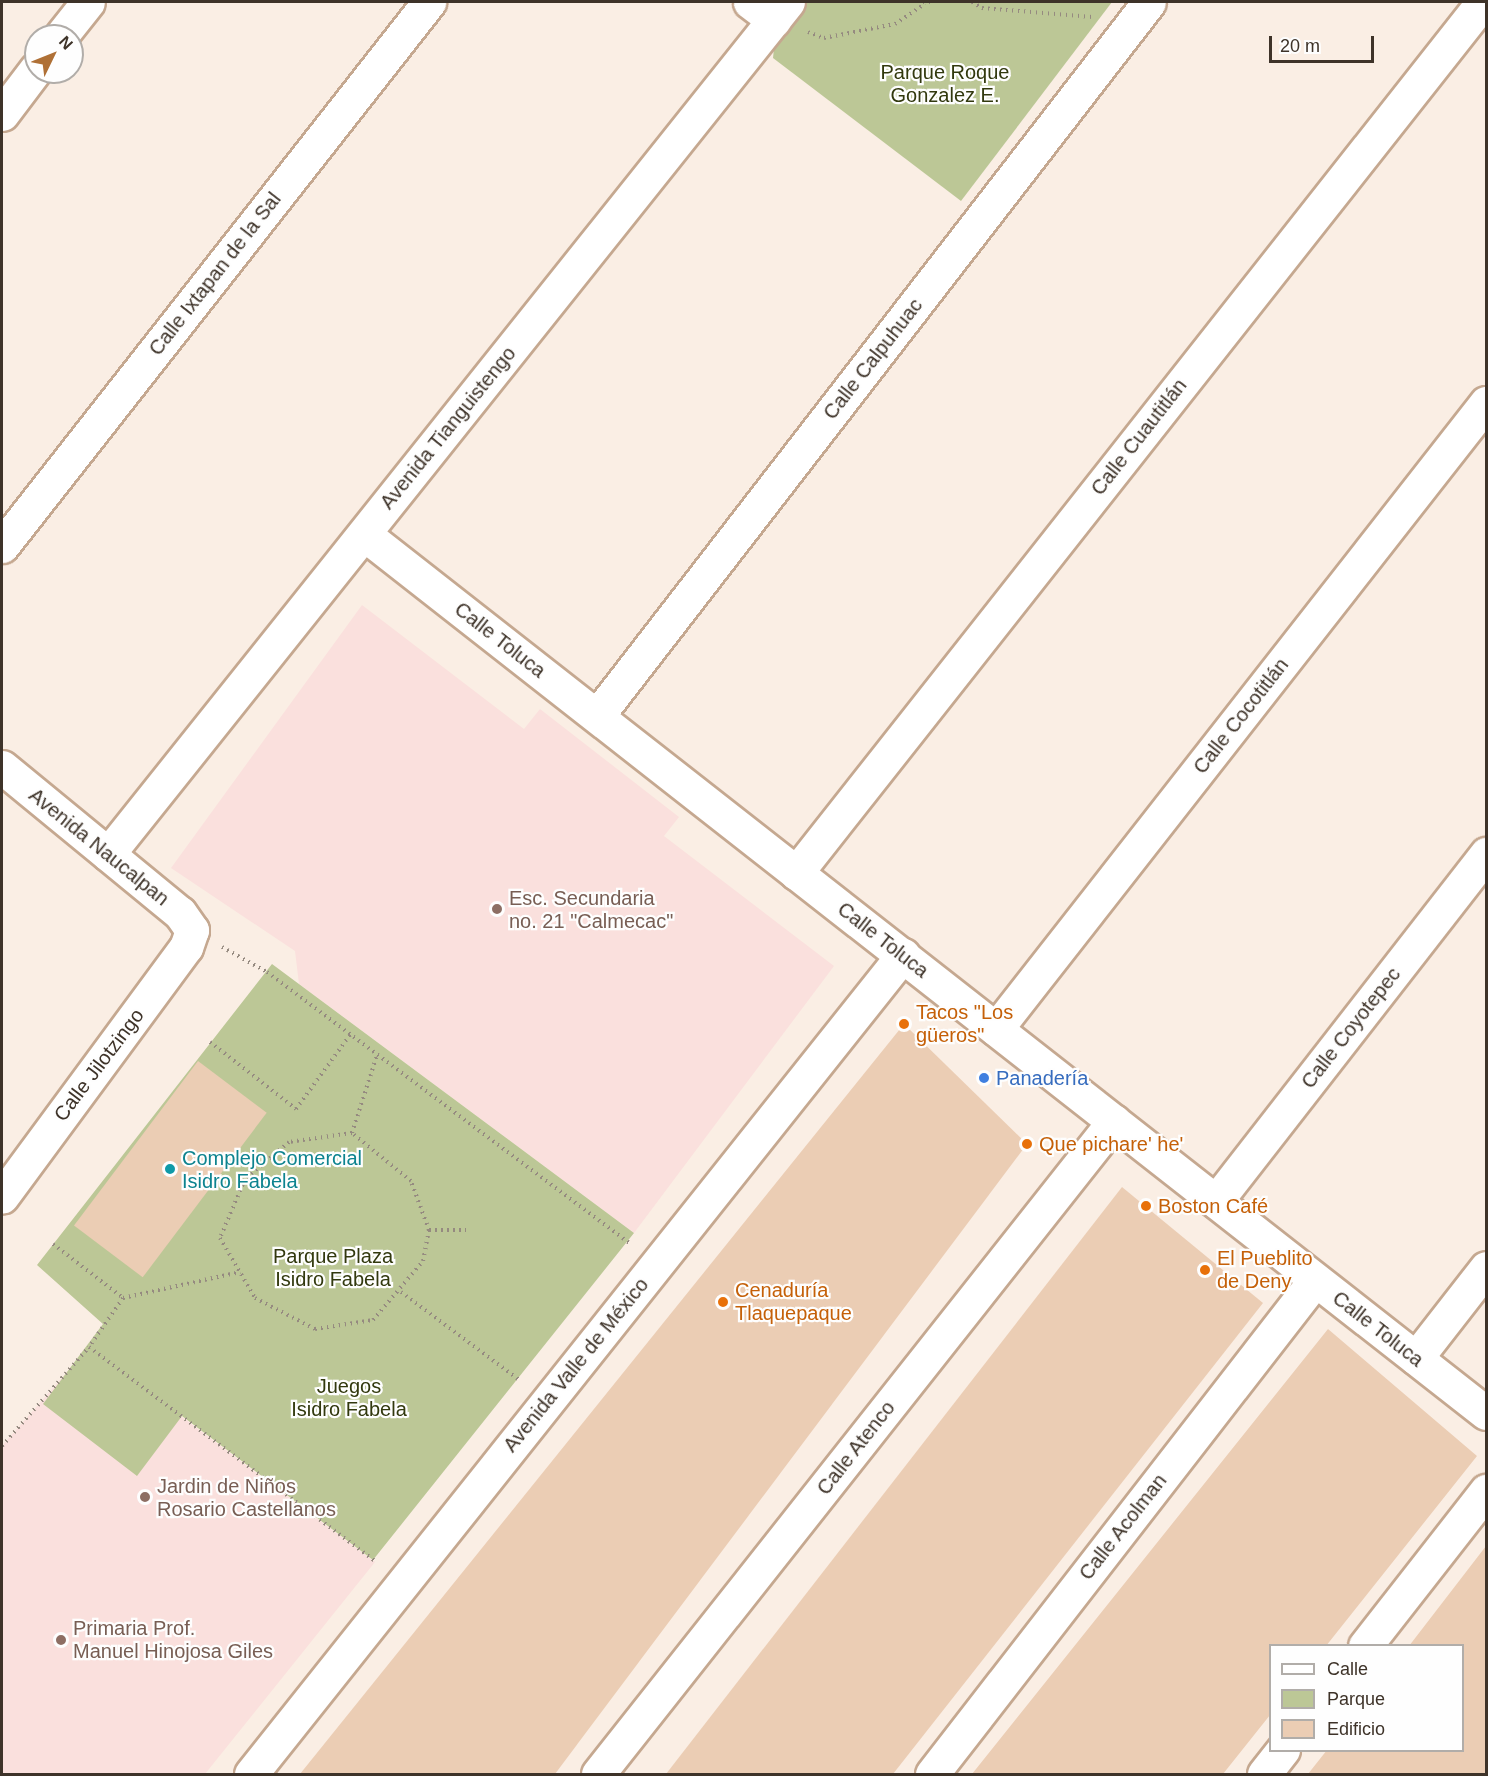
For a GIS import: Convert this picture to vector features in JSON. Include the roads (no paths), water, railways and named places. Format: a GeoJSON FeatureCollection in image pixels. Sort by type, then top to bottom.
{"type":"FeatureCollection","features":[{"type":"Feature","properties":{"kind":"street"},"geometry":{"type":"LineString","coordinates":[[71,24],[88,2]]}},
{"type":"Feature","properties":{"kind":"street","name":"Calle Ixtapan de la Sal"},"geometry":{"type":"LineString","coordinates":[[2,546],[429,2]]}},
{"type":"Feature","properties":{"kind":"street","name":"Calle Cuautitlán"},"geometry":{"type":"LineString","coordinates":[[796,873],[1483,2]]}},
{"type":"Feature","properties":{"kind":"street","name":"Avenida Tianguistengo"},"geometry":{"type":"LineString","coordinates":[[108,854],[364,534],[771,8]]}},
{"type":"Feature","properties":{"kind":"street","name":"Calle Calpuhuac"},"geometry":{"type":"LineString","coordinates":[[597,716],[1142,10]]}},
{"type":"Feature","properties":{"kind":"street"},"geometry":{"type":"LineString","coordinates":[[2,114],[25,84]]}},
{"type":"Feature","properties":{"kind":"street","name":"Calle Cocotitlán"},"geometry":{"type":"LineString","coordinates":[[996,1029],[1486,403]]}},
{"type":"Feature","properties":{"kind":"street","name":"Calle Toluca"},"geometry":{"type":"LineString","coordinates":[[364,534],[1486,1413]]}},
{"type":"Feature","properties":{"kind":"street","name":"Avenida Naucalpan"},"geometry":{"type":"LineString","coordinates":[[2,767],[180,913],[192,930]]}},
{"type":"Feature","properties":{"kind":"street","name":"Calle Coyotepec"},"geometry":{"type":"LineString","coordinates":[[1216,1201],[1486,854]]}},
{"type":"Feature","properties":{"kind":"street","name":"Calle Jilotzingo"},"geometry":{"type":"LineString","coordinates":[[2,1197],[186,947],[192,930]]}},
{"type":"Feature","properties":{"kind":"street","name":"Avenida Valle de México"},"geometry":{"type":"LineString","coordinates":[[251,1774],[903,956]]}},
{"type":"Feature","properties":{"kind":"street","name":"Calle Atenco"},"geometry":{"type":"LineString","coordinates":[[598,1774],[1114,1121]]}},
{"type":"Feature","properties":{"kind":"street"},"geometry":{"type":"LineString","coordinates":[[1416,1358],[1486,1268]]}},
{"type":"Feature","properties":{"kind":"street","name":"Calle Acolman"},"geometry":{"type":"LineString","coordinates":[[932,1774],[1315,1280]]}},
{"type":"Feature","properties":{"kind":"street"},"geometry":{"type":"LineString","coordinates":[[1367,1644],[1486,1491]]}},
{"type":"Feature","properties":{"kind":"street"},"geometry":{"type":"LineString","coordinates":[[1264,1774],[1281,1752]]}},
{"type":"Feature","properties":{"kind":"place","name":"Esc. Secundaria no. 21 \"Calmecac\""},"geometry":{"type":"Point","coordinates":[497,909]}},
{"type":"Feature","properties":{"kind":"place","name":"Tacos \"Los güeros\""},"geometry":{"type":"Point","coordinates":[904,1024]}},
{"type":"Feature","properties":{"kind":"place","name":"Panadería"},"geometry":{"type":"Point","coordinates":[984,1078]}},
{"type":"Feature","properties":{"kind":"place","name":"Que pichare' he'"},"geometry":{"type":"Point","coordinates":[1027,1144]}},
{"type":"Feature","properties":{"kind":"place","name":"Complejo Comercial Isidro Fabela"},"geometry":{"type":"Point","coordinates":[170,1169]}},
{"type":"Feature","properties":{"kind":"place","name":"Boston Café"},"geometry":{"type":"Point","coordinates":[1146,1206]}},
{"type":"Feature","properties":{"kind":"place","name":"El Pueblito de Deny"},"geometry":{"type":"Point","coordinates":[1205,1270]}},
{"type":"Feature","properties":{"kind":"place","name":"Cenaduría Tlaquepaque"},"geometry":{"type":"Point","coordinates":[723,1302]}},
{"type":"Feature","properties":{"kind":"place","name":"Jardin de Niños Rosario Castellanos"},"geometry":{"type":"Point","coordinates":[145,1497]}},
{"type":"Feature","properties":{"kind":"place","name":"Primaria Prof. Manuel Hinojosa Giles"},"geometry":{"type":"Point","coordinates":[61,1640]}},
{"type":"Feature","properties":{"kind":"park label","name":"Parque Roque Gonzalez E."},"geometry":{"type":"Point","coordinates":[945,84]}},
{"type":"Feature","properties":{"kind":"park label","name":"Parque Plaza Isidro Fabela"},"geometry":{"type":"Point","coordinates":[333,1268]}},
{"type":"Feature","properties":{"kind":"park label","name":"Juegos Isidro Fabela"},"geometry":{"type":"Point","coordinates":[349,1398]}}]}
